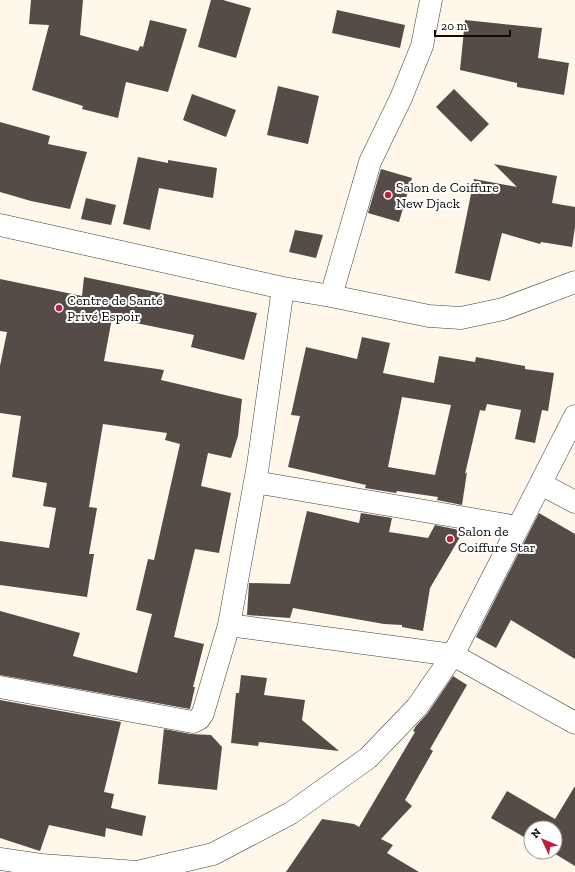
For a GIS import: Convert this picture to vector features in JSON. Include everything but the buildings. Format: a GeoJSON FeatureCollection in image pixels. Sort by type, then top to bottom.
{"type":"FeatureCollection","features":[{"type":"Feature","properties":{"kind":"street"},"geometry":{"type":"LineString","coordinates":[[332,296],[370,162],[401,98],[422,46],[431,0]]}},
{"type":"Feature","properties":{"kind":"street"},"geometry":{"type":"LineString","coordinates":[[0,226],[283,288],[332,296],[429,316],[462,318],[503,309],[575,282]]}},
{"type":"Feature","properties":{"kind":"street"},"geometry":{"type":"LineString","coordinates":[[0,687],[193,722],[199,719],[203,713],[229,625],[255,482],[283,288]]}},
{"type":"Feature","properties":{"kind":"street"},"geometry":{"type":"LineString","coordinates":[[0,859],[40,868],[137,872],[213,854],[291,813],[368,758],[417,707],[453,655],[575,416]]}},
{"type":"Feature","properties":{"kind":"street"},"geometry":{"type":"LineString","coordinates":[[255,482],[518,527]]}},
{"type":"Feature","properties":{"kind":"street"},"geometry":{"type":"LineString","coordinates":[[541,484],[575,502]]}},
{"type":"Feature","properties":{"kind":"street"},"geometry":{"type":"LineString","coordinates":[[229,625],[453,655],[575,723]]}},
{"type":"Feature","properties":{"kind":"place","name":"Salon de Coiffure New Djack"},"geometry":{"type":"Point","coordinates":[388,195]}},
{"type":"Feature","properties":{"kind":"place","name":"Centre de Santé Privé Espoir"},"geometry":{"type":"Point","coordinates":[59,308]}},
{"type":"Feature","properties":{"kind":"place","name":"Salon de Coiffure Star"},"geometry":{"type":"Point","coordinates":[450,539]}}]}
